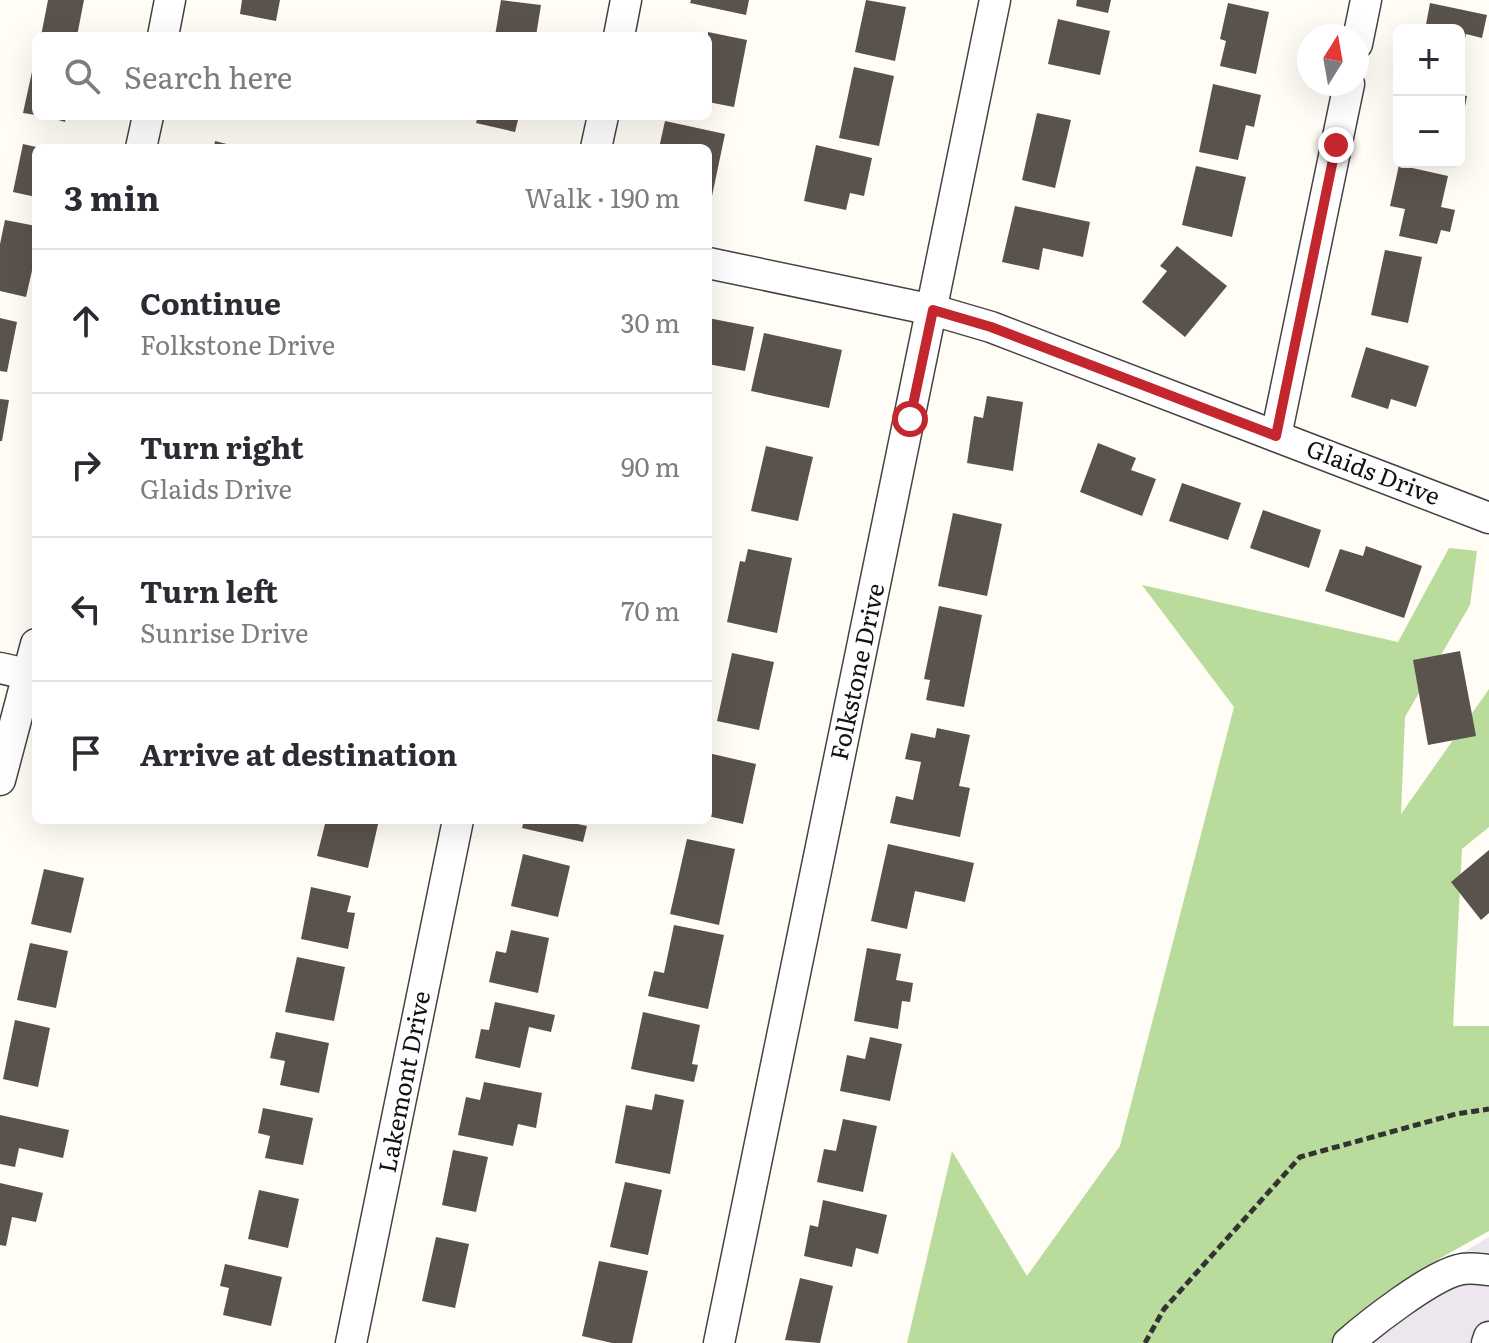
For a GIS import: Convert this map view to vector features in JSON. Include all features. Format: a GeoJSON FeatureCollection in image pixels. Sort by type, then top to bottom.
{"type":"FeatureCollection","features":[{"type":"Feature","properties":{"kind":"street"},"geometry":{"type":"LineString","coordinates":[[164,32],[170,0]]}},
{"type":"Feature","properties":{"kind":"street"},"geometry":{"type":"LineString","coordinates":[[620,32],[626,0]]}},
{"type":"Feature","properties":{"kind":"street","name":"Folkstone Drive"},"geometry":{"type":"LineString","coordinates":[[719,1343],[995,0]]}},
{"type":"Feature","properties":{"kind":"street"},"geometry":{"type":"LineString","coordinates":[[1361,24],[1366,0]]}},
{"type":"Feature","properties":{"kind":"street"},"geometry":{"type":"LineString","coordinates":[[1276,436],[1347,96]]}},
{"type":"Feature","properties":{"kind":"street"},"geometry":{"type":"LineString","coordinates":[[142,144],[147,120]]}},
{"type":"Feature","properties":{"kind":"street"},"geometry":{"type":"LineString","coordinates":[[597,144],[602,120]]}},
{"type":"Feature","properties":{"kind":"street","name":"Glaids Drive"},"geometry":{"type":"LineString","coordinates":[[712,264],[933,310],[991,327],[1489,518]]}},
{"type":"Feature","properties":{"kind":"street"},"geometry":{"type":"LineString","coordinates":[[0,780],[22,673],[32,652]]}},
{"type":"Feature","properties":{"kind":"street","name":"Lakemont Drive"},"geometry":{"type":"LineString","coordinates":[[351,1343],[457,824]]}},
{"type":"Feature","properties":{"kind":"street"},"geometry":{"type":"LineString","coordinates":[[1348,1343],[1427,1285],[1456,1270],[1489,1270]]}},
{"type":"Feature","properties":{"kind":"street"},"geometry":{"type":"LineString","coordinates":[[1487,1343],[1489,1337]]}},
{"type":"Feature","properties":{"kind":"path"},"geometry":{"type":"LineString","coordinates":[[1145,1343],[1164,1309],[1300,1157],[1456,1114],[1489,1109]]}},
{"type":"Feature","properties":{"kind":"shaded area"},"geometry":{"type":"Polygon","coordinates":[[[1489,1237],[1489,1343],[1315,1343],[1321,1335],[1489,1237]]]}},
{"type":"Feature","properties":{"kind":"green space"},"geometry":{"type":"Polygon","coordinates":[[[1449,548],[1477,551],[1470,605],[1405,717],[1401,814],[1489,689],[1489,827],[1462,849],[1453,1026],[1489,1026],[1489,1231],[1435,1261],[1331,1343],[907,1343],[952,1151],[1027,1276],[1120,1146],[1234,707],[1142,585],[1398,642],[1449,548]]]}},
{"type":"Feature","properties":{"kind":"building"},"geometry":{"type":"Polygon","coordinates":[[[48,0],[84,0],[78,32],[42,32],[48,0]]]}},
{"type":"Feature","properties":{"kind":"building"},"geometry":{"type":"Polygon","coordinates":[[[242,0],[280,0],[276,21],[240,14],[242,0]]]}},
{"type":"Feature","properties":{"kind":"building"},"geometry":{"type":"Polygon","coordinates":[[[501,0],[541,5],[537,32],[496,32],[501,0]]]}},
{"type":"Feature","properties":{"kind":"building"},"geometry":{"type":"Polygon","coordinates":[[[691,0],[749,0],[746,15],[690,3],[691,0]]]}},
{"type":"Feature","properties":{"kind":"building"},"geometry":{"type":"Polygon","coordinates":[[[866,0],[906,7],[895,61],[855,52],[866,0]]]}},
{"type":"Feature","properties":{"kind":"building"},"geometry":{"type":"Polygon","coordinates":[[[1077,0],[1111,0],[1108,13],[1076,6],[1077,0]]]}},
{"type":"Feature","properties":{"kind":"building"},"geometry":{"type":"Polygon","coordinates":[[[1228,3],[1269,12],[1256,74],[1220,66],[1226,41],[1220,39],[1228,3]]]}},
{"type":"Feature","properties":{"kind":"building"},"geometry":{"type":"Polygon","coordinates":[[[1430,3],[1487,15],[1482,38],[1466,34],[1465,38],[1465,24],[1426,24],[1430,3]]]}},
{"type":"Feature","properties":{"kind":"building"},"geometry":{"type":"Polygon","coordinates":[[[1058,19],[1110,31],[1100,75],[1048,64],[1058,19]]]}},
{"type":"Feature","properties":{"kind":"building"},"geometry":{"type":"Polygon","coordinates":[[[712,33],[747,40],[734,107],[712,103],[712,33]]]}},
{"type":"Feature","properties":{"kind":"building"},"geometry":{"type":"Polygon","coordinates":[[[854,67],[894,76],[879,146],[839,138],[854,67]]]}},
{"type":"Feature","properties":{"kind":"building"},"geometry":{"type":"Polygon","coordinates":[[[32,72],[32,114],[23,113],[32,72]]]}},
{"type":"Feature","properties":{"kind":"building"},"geometry":{"type":"Polygon","coordinates":[[[1213,84],[1261,95],[1254,127],[1246,125],[1238,160],[1199,152],[1213,84]]]}},
{"type":"Feature","properties":{"kind":"building"},"geometry":{"type":"Polygon","coordinates":[[[1037,113],[1071,120],[1055,188],[1022,180],[1037,113]]]}},
{"type":"Feature","properties":{"kind":"building"},"geometry":{"type":"Polygon","coordinates":[[[477,120],[518,120],[515,132],[476,123],[477,120]]]}},
{"type":"Feature","properties":{"kind":"building"},"geometry":{"type":"Polygon","coordinates":[[[665,121],[725,134],[712,196],[712,144],[660,144],[665,121]]]}},
{"type":"Feature","properties":{"kind":"building"},"geometry":{"type":"Polygon","coordinates":[[[23,144],[32,146],[32,196],[13,192],[23,144]]]}},
{"type":"Feature","properties":{"kind":"building"},"geometry":{"type":"Polygon","coordinates":[[[816,145],[872,158],[864,196],[850,193],[846,210],[804,201],[816,145]]]}},
{"type":"Feature","properties":{"kind":"building"},"geometry":{"type":"Polygon","coordinates":[[[1196,166],[1246,177],[1232,237],[1182,225],[1196,166]]]}},
{"type":"Feature","properties":{"kind":"building"},"geometry":{"type":"Polygon","coordinates":[[[1398,168],[1448,176],[1441,207],[1455,210],[1450,232],[1441,230],[1437,244],[1399,236],[1405,209],[1390,206],[1398,168]]]}},
{"type":"Feature","properties":{"kind":"building"},"geometry":{"type":"Polygon","coordinates":[[[1015,206],[1090,222],[1083,257],[1043,248],[1039,270],[1002,262],[1015,206]]]}},
{"type":"Feature","properties":{"kind":"building"},"geometry":{"type":"Polygon","coordinates":[[[5,220],[32,225],[32,271],[26,297],[0,291],[0,244],[5,220]]]}},
{"type":"Feature","properties":{"kind":"building"},"geometry":{"type":"Polygon","coordinates":[[[1177,246],[1227,286],[1185,337],[1142,302],[1167,271],[1160,266],[1177,246]]]}},
{"type":"Feature","properties":{"kind":"building"},"geometry":{"type":"Polygon","coordinates":[[[1385,250],[1422,257],[1408,323],[1371,315],[1385,250]]]}},
{"type":"Feature","properties":{"kind":"building"},"geometry":{"type":"Polygon","coordinates":[[[0,318],[17,322],[7,372],[0,371],[0,318]]]}},
{"type":"Feature","properties":{"kind":"building"},"geometry":{"type":"Polygon","coordinates":[[[712,319],[754,327],[745,371],[712,365],[712,319]]]}},
{"type":"Feature","properties":{"kind":"building"},"geometry":{"type":"Polygon","coordinates":[[[764,333],[842,350],[829,408],[751,391],[764,333]]]}},
{"type":"Feature","properties":{"kind":"building"},"geometry":{"type":"Polygon","coordinates":[[[1366,347],[1429,366],[1416,407],[1391,399],[1388,409],[1351,397],[1366,347]]]}},
{"type":"Feature","properties":{"kind":"building"},"geometry":{"type":"Polygon","coordinates":[[[987,396],[1023,402],[1013,471],[967,463],[974,416],[983,418],[987,396]]]}},
{"type":"Feature","properties":{"kind":"building"},"geometry":{"type":"Polygon","coordinates":[[[0,399],[9,400],[2,441],[0,441],[0,399]]]}},
{"type":"Feature","properties":{"kind":"building"},"geometry":{"type":"Polygon","coordinates":[[[1098,443],[1136,458],[1131,470],[1156,479],[1142,516],[1080,492],[1098,443]]]}},
{"type":"Feature","properties":{"kind":"building"},"geometry":{"type":"Polygon","coordinates":[[[766,446],[813,457],[798,521],[751,511],[766,446]]]}},
{"type":"Feature","properties":{"kind":"building"},"geometry":{"type":"Polygon","coordinates":[[[1182,483],[1241,503],[1228,540],[1169,521],[1182,483]]]}},
{"type":"Feature","properties":{"kind":"building"},"geometry":{"type":"Polygon","coordinates":[[[1263,510],[1321,530],[1309,568],[1250,548],[1263,510]]]}},
{"type":"Feature","properties":{"kind":"building"},"geometry":{"type":"Polygon","coordinates":[[[953,513],[1002,524],[987,596],[938,586],[953,513]]]}},
{"type":"Feature","properties":{"kind":"building"},"geometry":{"type":"Polygon","coordinates":[[[1366,546],[1422,566],[1404,618],[1325,591],[1340,549],[1363,556],[1366,546]]]}},
{"type":"Feature","properties":{"kind":"building"},"geometry":{"type":"Polygon","coordinates":[[[748,549],[792,558],[777,633],[727,622],[740,561],[745,562],[748,549]]]}},
{"type":"Feature","properties":{"kind":"building"},"geometry":{"type":"Polygon","coordinates":[[[939,606],[982,615],[964,707],[926,700],[930,680],[924,679],[939,606]]]}},
{"type":"Feature","properties":{"kind":"building"},"geometry":{"type":"Polygon","coordinates":[[[1460,651],[1476,736],[1428,745],[1413,660],[1460,651]]]}},
{"type":"Feature","properties":{"kind":"building"},"geometry":{"type":"Polygon","coordinates":[[[732,653],[774,662],[759,730],[717,721],[732,653]]]}},
{"type":"Feature","properties":{"kind":"building"},"geometry":{"type":"Polygon","coordinates":[[[937,728],[970,735],[959,786],[970,788],[960,837],[890,823],[896,796],[913,800],[921,762],[905,759],[911,733],[935,738],[937,728]]]}},
{"type":"Feature","properties":{"kind":"building"},"geometry":{"type":"Polygon","coordinates":[[[712,754],[756,764],[743,824],[712,817],[712,754]]]}},
{"type":"Feature","properties":{"kind":"building"},"geometry":{"type":"Polygon","coordinates":[[[325,824],[378,824],[368,868],[317,856],[325,824]]]}},
{"type":"Feature","properties":{"kind":"building"},"geometry":{"type":"Polygon","coordinates":[[[523,824],[587,826],[583,842],[522,828],[523,824]]]}},
{"type":"Feature","properties":{"kind":"building"},"geometry":{"type":"Polygon","coordinates":[[[687,839],[735,849],[719,925],[670,914],[687,839]]]}},
{"type":"Feature","properties":{"kind":"building"},"geometry":{"type":"Polygon","coordinates":[[[888,844],[974,863],[965,902],[915,891],[907,929],[871,921],[888,844]]]}},
{"type":"Feature","properties":{"kind":"building"},"geometry":{"type":"Polygon","coordinates":[[[1489,850],[1489,913],[1481,920],[1451,882],[1489,850]]]}},
{"type":"Feature","properties":{"kind":"building"},"geometry":{"type":"Polygon","coordinates":[[[523,854],[570,866],[558,917],[511,906],[523,854]]]}},
{"type":"Feature","properties":{"kind":"building"},"geometry":{"type":"Polygon","coordinates":[[[44,869],[84,878],[71,933],[31,924],[44,869]]]}},
{"type":"Feature","properties":{"kind":"building"},"geometry":{"type":"Polygon","coordinates":[[[311,887],[351,896],[347,912],[355,913],[348,949],[301,939],[311,887]]]}},
{"type":"Feature","properties":{"kind":"building"},"geometry":{"type":"Polygon","coordinates":[[[674,925],[724,935],[708,1009],[648,996],[654,971],[664,973],[674,925]]]}},
{"type":"Feature","properties":{"kind":"building"},"geometry":{"type":"Polygon","coordinates":[[[511,930],[549,938],[538,993],[489,982],[496,951],[506,953],[511,930]]]}},
{"type":"Feature","properties":{"kind":"building"},"geometry":{"type":"Polygon","coordinates":[[[30,943],[68,951],[56,1008],[17,1000],[30,943]]]}},
{"type":"Feature","properties":{"kind":"building"},"geometry":{"type":"Polygon","coordinates":[[[867,948],[901,954],[896,980],[913,983],[910,1002],[902,1001],[898,1029],[854,1021],[867,948]]]}},
{"type":"Feature","properties":{"kind":"building"},"geometry":{"type":"Polygon","coordinates":[[[297,957],[345,967],[334,1021],[285,1012],[297,957]]]}},
{"type":"Feature","properties":{"kind":"building"},"geometry":{"type":"Polygon","coordinates":[[[495,1002],[555,1015],[551,1032],[529,1027],[520,1068],[475,1058],[481,1029],[489,1030],[495,1002]]]}},
{"type":"Feature","properties":{"kind":"building"},"geometry":{"type":"Polygon","coordinates":[[[643,1012],[700,1025],[692,1064],[698,1065],[694,1082],[631,1069],[643,1012]]]}},
{"type":"Feature","properties":{"kind":"building"},"geometry":{"type":"Polygon","coordinates":[[[15,1020],[50,1028],[38,1087],[3,1079],[15,1020]]]}},
{"type":"Feature","properties":{"kind":"building"},"geometry":{"type":"Polygon","coordinates":[[[276,1032],[329,1043],[319,1093],[280,1085],[285,1061],[270,1058],[276,1032]]]}},
{"type":"Feature","properties":{"kind":"building"},"geometry":{"type":"Polygon","coordinates":[[[870,1037],[902,1044],[890,1101],[840,1091],[847,1055],[865,1059],[870,1037]]]}},
{"type":"Feature","properties":{"kind":"building"},"geometry":{"type":"Polygon","coordinates":[[[484,1082],[542,1093],[536,1128],[518,1124],[513,1146],[458,1135],[466,1097],[480,1100],[484,1082]]]}},
{"type":"Feature","properties":{"kind":"building"},"geometry":{"type":"Polygon","coordinates":[[[655,1094],[684,1100],[670,1174],[615,1163],[626,1105],[652,1110],[655,1094]]]}},
{"type":"Feature","properties":{"kind":"building"},"geometry":{"type":"Polygon","coordinates":[[[263,1108],[313,1118],[303,1165],[265,1158],[270,1136],[258,1133],[263,1108]]]}},
{"type":"Feature","properties":{"kind":"building"},"geometry":{"type":"Polygon","coordinates":[[[0,1115],[69,1130],[63,1158],[19,1148],[15,1167],[0,1164],[0,1115]]]}},
{"type":"Feature","properties":{"kind":"building"},"geometry":{"type":"Polygon","coordinates":[[[843,1119],[877,1126],[863,1192],[817,1182],[824,1149],[836,1151],[843,1119]]]}},
{"type":"Feature","properties":{"kind":"building"},"geometry":{"type":"Polygon","coordinates":[[[453,1150],[488,1157],[476,1212],[442,1205],[453,1150]]]}},
{"type":"Feature","properties":{"kind":"building"},"geometry":{"type":"Polygon","coordinates":[[[625,1182],[662,1190],[648,1255],[610,1247],[625,1182]]]}},
{"type":"Feature","properties":{"kind":"building"},"geometry":{"type":"Polygon","coordinates":[[[0,1183],[43,1193],[36,1222],[12,1217],[6,1246],[0,1245],[0,1183]]]}},
{"type":"Feature","properties":{"kind":"building"},"geometry":{"type":"Polygon","coordinates":[[[259,1190],[299,1199],[288,1248],[248,1239],[259,1190]]]}},
{"type":"Feature","properties":{"kind":"building"},"geometry":{"type":"Polygon","coordinates":[[[823,1200],[887,1215],[878,1254],[856,1248],[852,1267],[804,1256],[810,1225],[818,1227],[823,1200]]]}},
{"type":"Feature","properties":{"kind":"building"},"geometry":{"type":"Polygon","coordinates":[[[436,1237],[469,1244],[455,1308],[422,1301],[436,1237]]]}},
{"type":"Feature","properties":{"kind":"building"},"geometry":{"type":"Polygon","coordinates":[[[599,1261],[648,1271],[632,1343],[612,1343],[582,1336],[599,1261]]]}},
{"type":"Feature","properties":{"kind":"building"},"geometry":{"type":"Polygon","coordinates":[[[225,1264],[282,1277],[271,1326],[223,1315],[229,1288],[220,1286],[225,1264]]]}},
{"type":"Feature","properties":{"kind":"building"},"geometry":{"type":"Polygon","coordinates":[[[800,1278],[833,1286],[820,1343],[785,1340],[800,1278]]]}},
{"type":"Feature","properties":{"kind":"route"},"geometry":{"type":"LineString","coordinates":[[910,419],[933,310],[991,327],[1276,436],[1336,145]]}}]}
